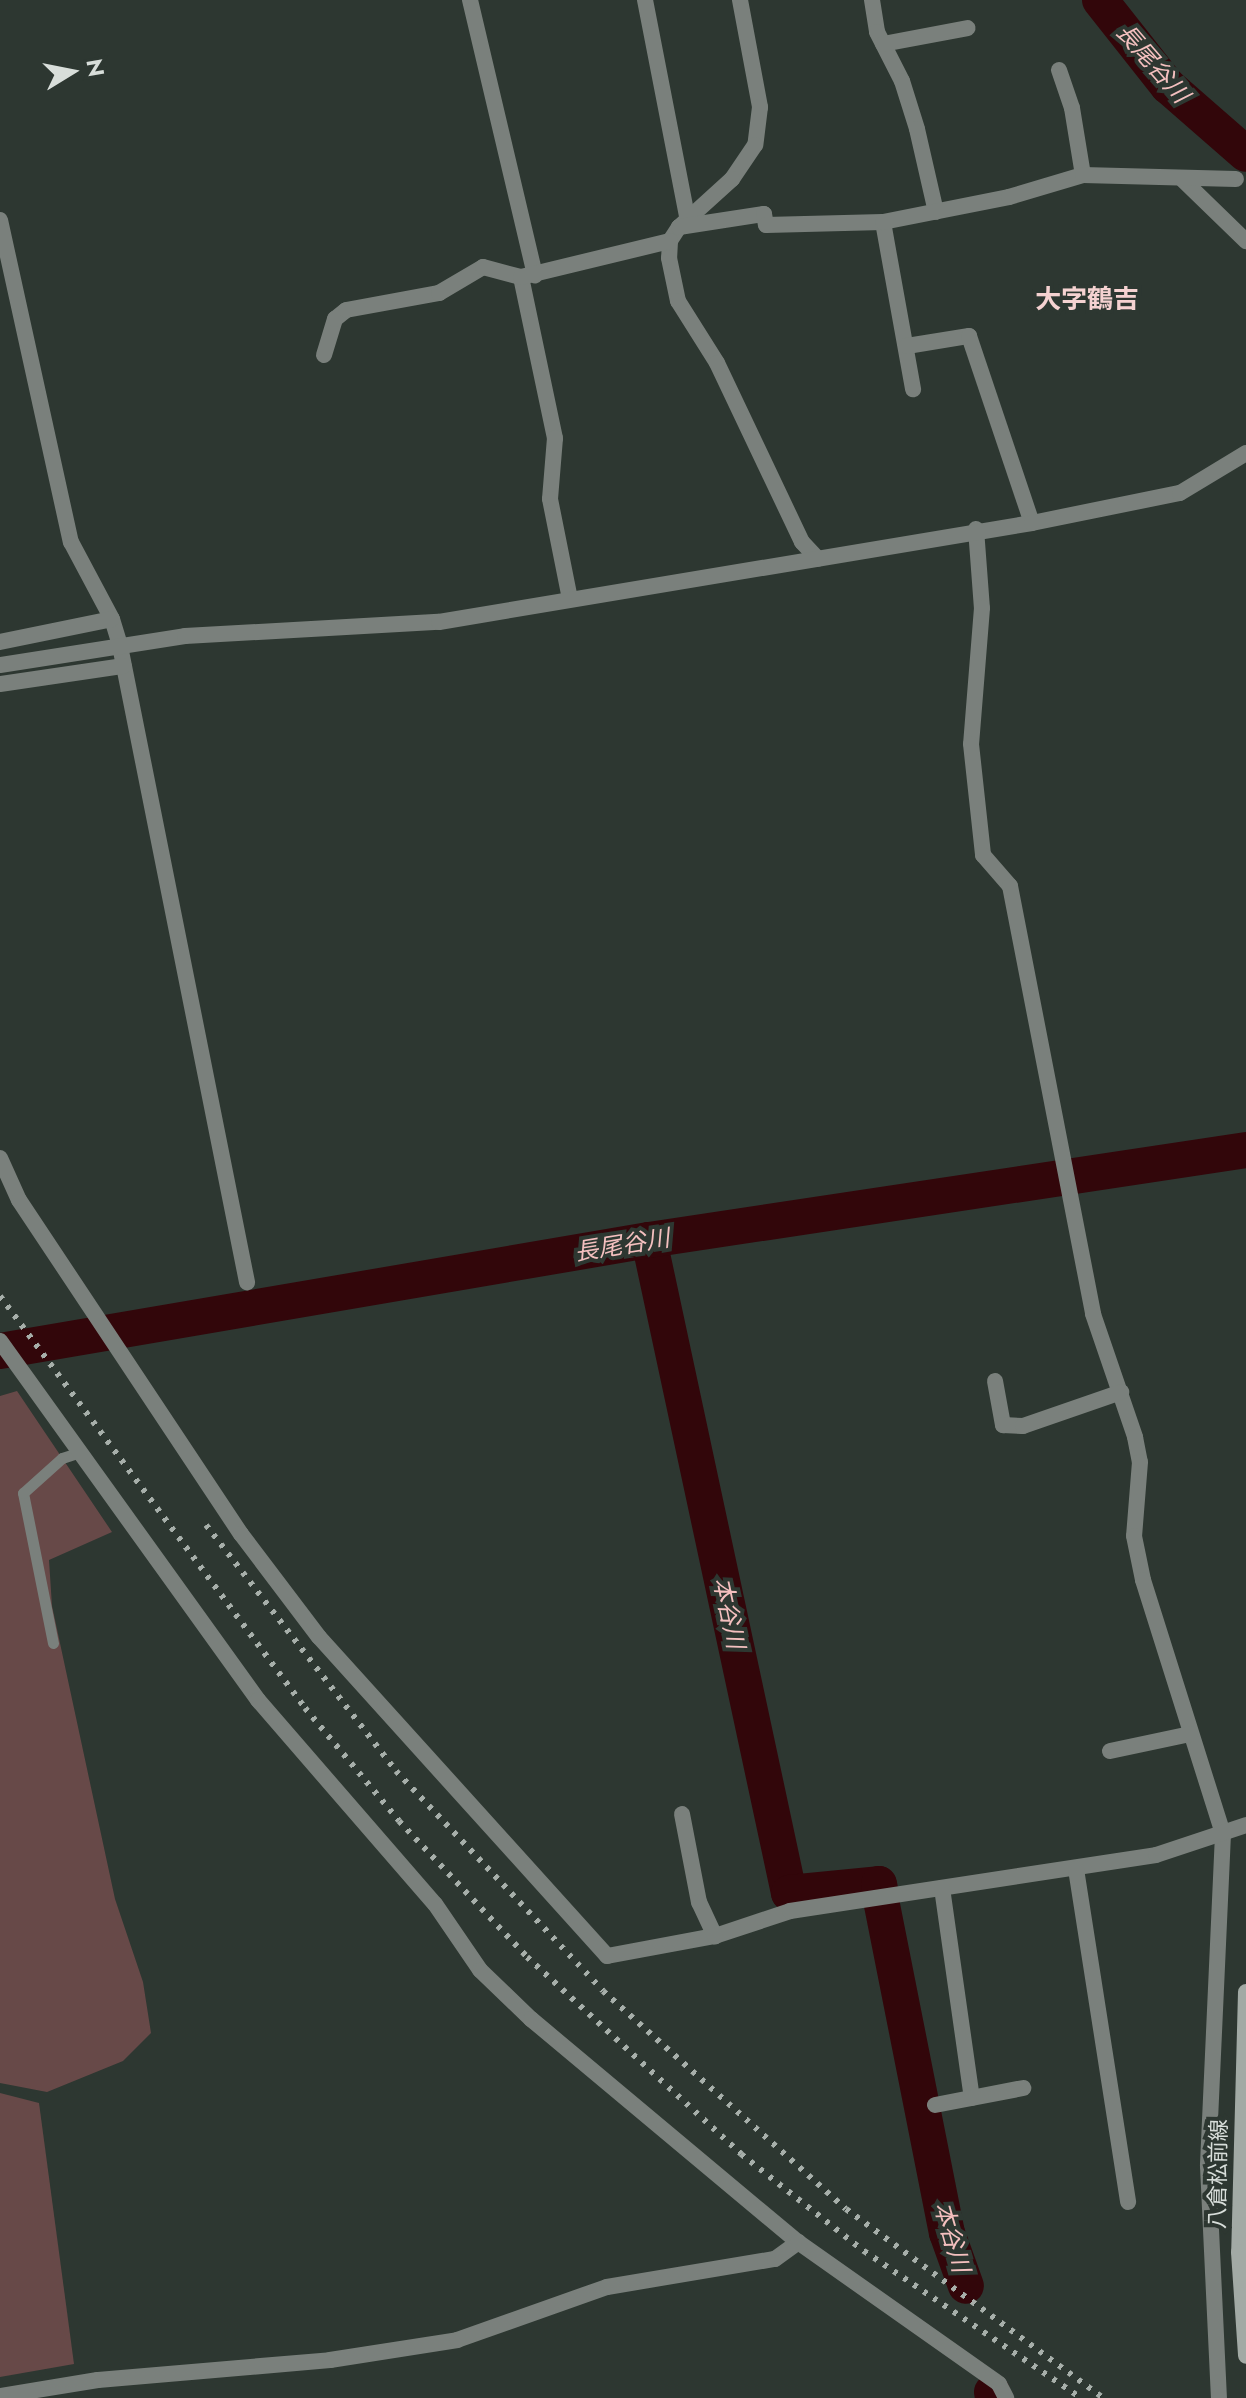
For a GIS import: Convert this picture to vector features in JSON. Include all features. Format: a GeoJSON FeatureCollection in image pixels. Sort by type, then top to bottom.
{"type":"FeatureCollection","features":[{"type":"Feature","properties":{"kind":"main road","name":"八倉松前線"},"geometry":{"type":"LineString","coordinates":[[1246,1992],[1239,2252],[1246,2356]]}},
{"type":"Feature","properties":{"kind":"street"},"geometry":{"type":"LineString","coordinates":[[470,0],[528,276],[555,438],[550,499],[570,599]]}},
{"type":"Feature","properties":{"kind":"street"},"geometry":{"type":"LineString","coordinates":[[645,0],[683,222]]}},
{"type":"Feature","properties":{"kind":"street"},"geometry":{"type":"LineString","coordinates":[[324,355],[335,319],[346,310],[439,293],[483,267],[528,276],[670,241],[683,222],[742,169],[760,126],[740,0]]}},
{"type":"Feature","properties":{"kind":"street"},"geometry":{"type":"LineString","coordinates":[[872,0],[883,44],[902,81],[936,212]]}},
{"type":"Feature","properties":{"kind":"street"},"geometry":{"type":"LineString","coordinates":[[883,44],[968,28]]}},
{"type":"Feature","properties":{"kind":"street"},"geometry":{"type":"LineString","coordinates":[[1059,70],[1072,108],[1083,175]]}},
{"type":"Feature","properties":{"kind":"street"},"geometry":{"type":"LineString","coordinates":[[683,222],[764,214],[766,225],[883,222],[1083,175],[1236,179]]}},
{"type":"Feature","properties":{"kind":"street"},"geometry":{"type":"LineString","coordinates":[[1183,180],[1246,241]]}},
{"type":"Feature","properties":{"kind":"street"},"geometry":{"type":"LineString","coordinates":[[0,220],[71,542],[112,619],[120,646],[247,1282]]}},
{"type":"Feature","properties":{"kind":"street"},"geometry":{"type":"LineString","coordinates":[[883,222],[913,389]]}},
{"type":"Feature","properties":{"kind":"street"},"geometry":{"type":"LineString","coordinates":[[670,241],[678,301],[717,363],[802,542],[818,559]]}},
{"type":"Feature","properties":{"kind":"street"},"geometry":{"type":"LineString","coordinates":[[907,346],[969,336],[1032,523]]}},
{"type":"Feature","properties":{"kind":"street"},"geometry":{"type":"LineString","coordinates":[[0,665],[185,636],[439,622],[818,559],[976,529],[1032,523],[1180,493],[1246,453]]}},
{"type":"Feature","properties":{"kind":"street"},"geometry":{"type":"LineString","coordinates":[[976,529],[982,608],[971,744],[983,855],[1010,886],[1062,1168],[1093,1314],[1121,1392],[1140,1462],[1134,1536],[1190,1734],[1223,1834],[1208,2166],[1219,2398]]}},
{"type":"Feature","properties":{"kind":"street"},"geometry":{"type":"LineString","coordinates":[[0,642],[112,619]]}},
{"type":"Feature","properties":{"kind":"street"},"geometry":{"type":"LineString","coordinates":[[0,684],[124,666]]}},
{"type":"Feature","properties":{"kind":"street"},"geometry":{"type":"LineString","coordinates":[[0,1158],[19,1200],[97,1321],[241,1534],[319,1637],[607,1956],[715,1936],[790,1911],[1156,1855],[1246,1825]]}},
{"type":"Feature","properties":{"kind":"street"},"geometry":{"type":"LineString","coordinates":[[0,1341],[258,1700],[435,1904],[480,1970],[531,2019],[798,2242],[999,2384],[1006,2398]]}},
{"type":"Feature","properties":{"kind":"street"},"geometry":{"type":"LineString","coordinates":[[995,1381],[1003,1425],[1023,1426],[1121,1392]]}},
{"type":"Feature","properties":{"kind":"street"},"geometry":{"type":"LineString","coordinates":[[1110,1751],[1190,1734]]}},
{"type":"Feature","properties":{"kind":"street"},"geometry":{"type":"LineString","coordinates":[[682,1814],[699,1902],[715,1936]]}},
{"type":"Feature","properties":{"kind":"street"},"geometry":{"type":"LineString","coordinates":[[1076,1869],[1128,2202]]}},
{"type":"Feature","properties":{"kind":"street"},"geometry":{"type":"LineString","coordinates":[[942,1888],[972,2098]]}},
{"type":"Feature","properties":{"kind":"street"},"geometry":{"type":"LineString","coordinates":[[935,2105],[1023,2088]]}},
{"type":"Feature","properties":{"kind":"street"},"geometry":{"type":"LineString","coordinates":[[0,2396],[98,2380],[330,2360],[457,2340],[607,2287],[775,2259],[798,2242]]}},
{"type":"Feature","properties":{"kind":"lane"},"geometry":{"type":"LineString","coordinates":[[53,1643],[23,1493],[62,1458],[80,1452]]}},
{"type":"Feature","properties":{"kind":"shaded area"},"geometry":{"type":"Polygon","coordinates":[[[17,1391],[112,1532],[49,1560],[52,1606],[115,1899],[143,1982],[151,2033],[123,2061],[47,2092],[0,2083],[0,1396],[17,1391]]]}},
{"type":"Feature","properties":{"kind":"shaded area"},"geometry":{"type":"Polygon","coordinates":[[[0,2093],[39,2103],[74,2364],[0,2377],[0,2093]]]}},
{"type":"Feature","properties":{"kind":"waterway","name":"長尾谷川"},"geometry":{"type":"LineString","coordinates":[[1100,0],[1168,86],[1246,154]]}},
{"type":"Feature","properties":{"kind":"waterway","name":"長尾谷川"},"geometry":{"type":"LineString","coordinates":[[0,1351],[649,1240],[1246,1150]]}},
{"type":"Feature","properties":{"kind":"waterway","name":"本谷川"},"geometry":{"type":"LineString","coordinates":[[649,1240],[789,1893],[879,1884],[880,1889]]}},
{"type":"Feature","properties":{"kind":"waterway","name":"本谷川"},"geometry":{"type":"LineString","coordinates":[[882,1905],[947,2233],[966,2286]]}},
{"type":"Feature","properties":{"kind":"waterway","name":"本谷川"},"geometry":{"type":"LineString","coordinates":[[992,2392],[993,2398]]}},
{"type":"Feature","properties":{"kind":"railway"},"geometry":{"type":"LineString","coordinates":[[0,1296],[305,1708],[399,1821],[527,1957],[741,2154],[864,2251],[1081,2398]]}},
{"type":"Feature","properties":{"kind":"railway"},"geometry":{"type":"LineString","coordinates":[[206,1525],[396,1771],[603,1991],[846,2209],[1103,2398]]}},
{"type":"Feature","properties":{"kind":"district","name":"大字鶴吉"},"geometry":{"type":"Point","coordinates":[1087,300]}}]}
